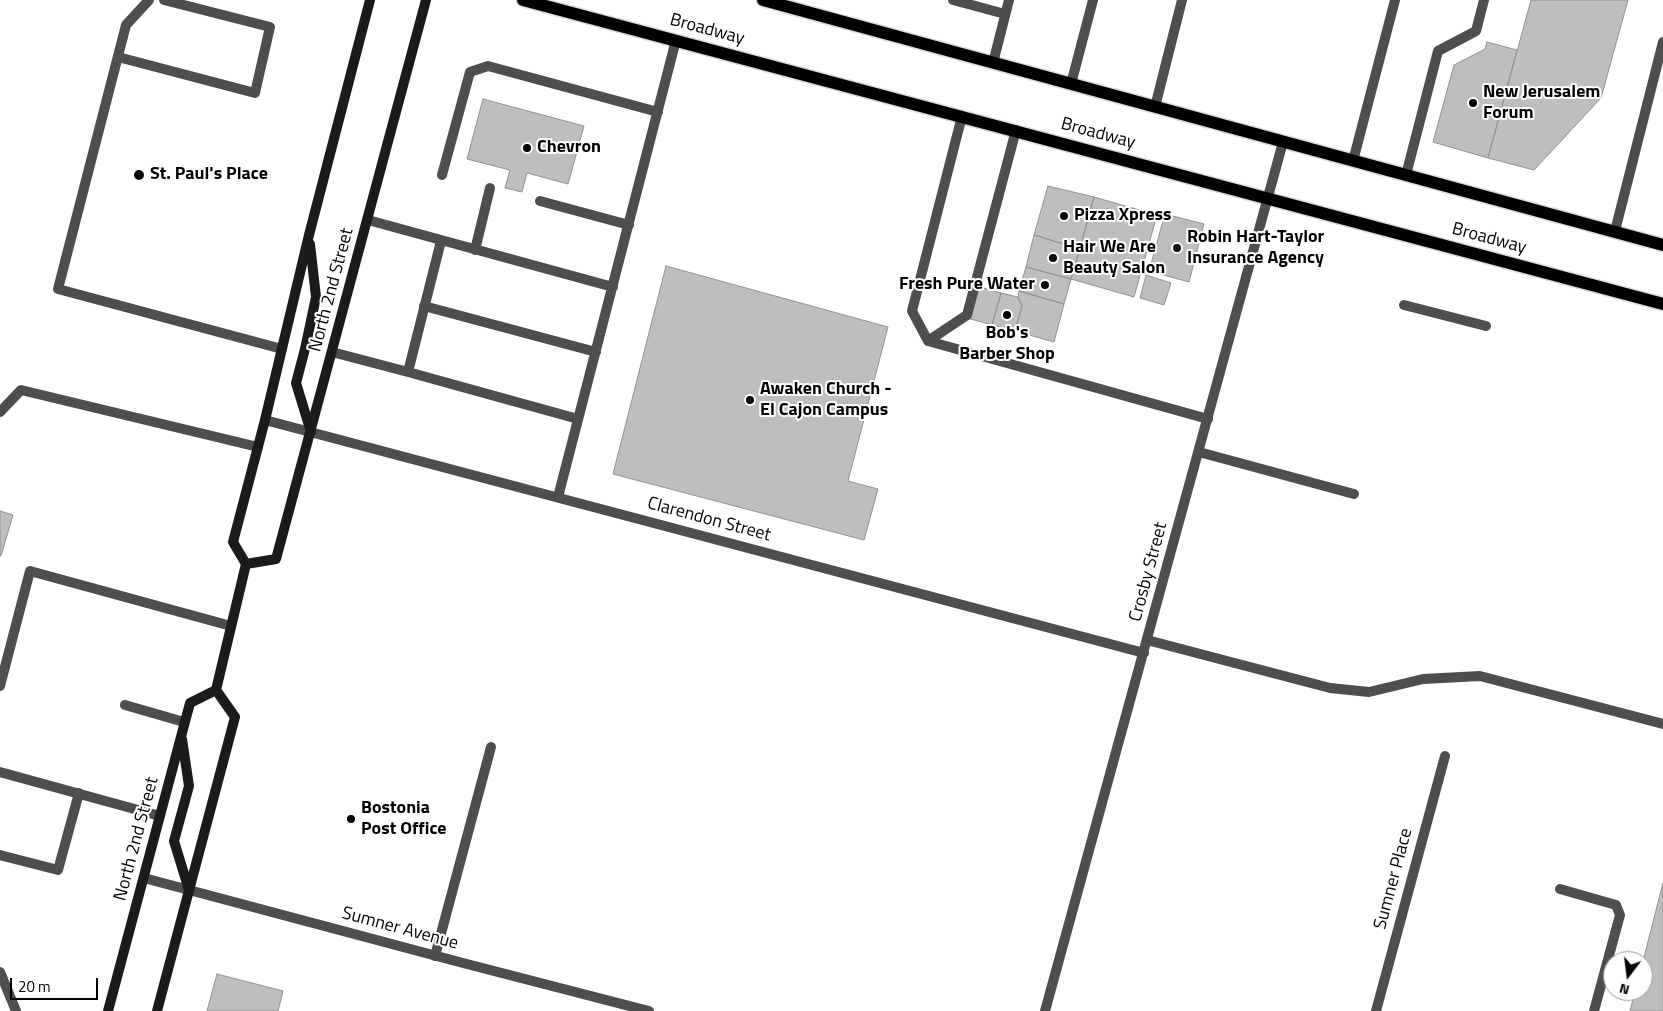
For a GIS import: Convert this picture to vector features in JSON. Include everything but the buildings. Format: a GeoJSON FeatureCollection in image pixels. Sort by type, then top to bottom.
{"type":"FeatureCollection","features":[{"type":"Feature","properties":{"kind":"main road","name":"North 2nd Street"},"geometry":{"type":"LineString","coordinates":[[370,0],[309,235],[265,420],[233,542],[246,564],[276,559],[426,0]]}},
{"type":"Feature","properties":{"kind":"main road","name":"Broadway"},"geometry":{"type":"LineString","coordinates":[[523,0],[1663,304]]}},
{"type":"Feature","properties":{"kind":"main road"},"geometry":{"type":"LineString","coordinates":[[763,0],[1663,244]]}},
{"type":"Feature","properties":{"kind":"main road"},"geometry":{"type":"LineString","coordinates":[[309,235],[316,297],[306,350],[296,384],[311,432]]}},
{"type":"Feature","properties":{"kind":"main road"},"geometry":{"type":"LineString","coordinates":[[157,1011],[235,717],[216,690],[246,564]]}},
{"type":"Feature","properties":{"kind":"main road","name":"North 2nd Street"},"geometry":{"type":"LineString","coordinates":[[108,1011],[190,703],[216,690]]}},
{"type":"Feature","properties":{"kind":"main road"},"geometry":{"type":"LineString","coordinates":[[183,728],[189,786],[174,841],[189,890]]}},
{"type":"Feature","properties":{"kind":"street"},"geometry":{"type":"LineString","coordinates":[[149,0],[126,25],[58,289],[282,349]]}},
{"type":"Feature","properties":{"kind":"street"},"geometry":{"type":"LineString","coordinates":[[118,57],[254,93],[270,27],[164,0]]}},
{"type":"Feature","properties":{"kind":"street"},"geometry":{"type":"LineString","coordinates":[[952,0],[1005,14]]}},
{"type":"Feature","properties":{"kind":"street"},"geometry":{"type":"LineString","coordinates":[[993,63],[1009,0]]}},
{"type":"Feature","properties":{"kind":"street"},"geometry":{"type":"LineString","coordinates":[[1071,84],[1093,0]]}},
{"type":"Feature","properties":{"kind":"street"},"geometry":{"type":"LineString","coordinates":[[1155,107],[1182,0]]}},
{"type":"Feature","properties":{"kind":"street"},"geometry":{"type":"LineString","coordinates":[[1353,161],[1395,0]]}},
{"type":"Feature","properties":{"kind":"street"},"geometry":{"type":"LineString","coordinates":[[1406,175],[1438,51],[1476,31],[1484,0]]}},
{"type":"Feature","properties":{"kind":"street"},"geometry":{"type":"LineString","coordinates":[[558,497],[676,40]]}},
{"type":"Feature","properties":{"kind":"street"},"geometry":{"type":"LineString","coordinates":[[1615,231],[1663,42]]}},
{"type":"Feature","properties":{"kind":"street"},"geometry":{"type":"LineString","coordinates":[[442,175],[470,72],[488,66],[658,112]]}},
{"type":"Feature","properties":{"kind":"street"},"geometry":{"type":"LineString","coordinates":[[962,116],[912,311],[928,341],[1208,419]]}},
{"type":"Feature","properties":{"kind":"street"},"geometry":{"type":"LineString","coordinates":[[928,341],[968,315],[1016,130]]}},
{"type":"Feature","properties":{"kind":"street","name":"Crosby Street"},"geometry":{"type":"LineString","coordinates":[[1045,1011],[1283,142]]}},
{"type":"Feature","properties":{"kind":"street"},"geometry":{"type":"LineString","coordinates":[[475,250],[490,188]]}},
{"type":"Feature","properties":{"kind":"street"},"geometry":{"type":"LineString","coordinates":[[540,201],[629,225]]}},
{"type":"Feature","properties":{"kind":"street"},"geometry":{"type":"LineString","coordinates":[[368,220],[613,287]]}},
{"type":"Feature","properties":{"kind":"street"},"geometry":{"type":"LineString","coordinates":[[408,372],[441,240]]}},
{"type":"Feature","properties":{"kind":"street"},"geometry":{"type":"LineString","coordinates":[[424,306],[596,352]]}},
{"type":"Feature","properties":{"kind":"street"},"geometry":{"type":"LineString","coordinates":[[1404,306],[1486,326]]}},
{"type":"Feature","properties":{"kind":"street"},"geometry":{"type":"LineString","coordinates":[[332,352],[578,419]]}},
{"type":"Feature","properties":{"kind":"street"},"geometry":{"type":"LineString","coordinates":[[0,412],[21,390],[258,447]]}},
{"type":"Feature","properties":{"kind":"street","name":"Clarendon Street"},"geometry":{"type":"LineString","coordinates":[[265,420],[1144,653]]}},
{"type":"Feature","properties":{"kind":"street"},"geometry":{"type":"LineString","coordinates":[[1199,452],[1354,494]]}},
{"type":"Feature","properties":{"kind":"street"},"geometry":{"type":"LineString","coordinates":[[0,686],[30,570],[231,626]]}},
{"type":"Feature","properties":{"kind":"street"},"geometry":{"type":"LineString","coordinates":[[1147,640],[1330,688],[1369,692],[1423,679],[1480,676],[1663,724]]}},
{"type":"Feature","properties":{"kind":"street"},"geometry":{"type":"LineString","coordinates":[[125,706],[183,728]]}},
{"type":"Feature","properties":{"kind":"street"},"geometry":{"type":"LineString","coordinates":[[435,956],[491,747]]}},
{"type":"Feature","properties":{"kind":"street","name":"Sumner Place"},"geometry":{"type":"LineString","coordinates":[[1376,1011],[1445,756]]}},
{"type":"Feature","properties":{"kind":"street"},"geometry":{"type":"LineString","coordinates":[[0,772],[160,816]]}},
{"type":"Feature","properties":{"kind":"street"},"geometry":{"type":"LineString","coordinates":[[0,855],[58,870],[79,793]]}},
{"type":"Feature","properties":{"kind":"street","name":"Sumner Avenue"},"geometry":{"type":"LineString","coordinates":[[144,878],[649,1011]]}},
{"type":"Feature","properties":{"kind":"street"},"geometry":{"type":"LineString","coordinates":[[1560,889],[1616,905],[1620,915],[1594,1011]]}},
{"type":"Feature","properties":{"kind":"street"},"geometry":{"type":"LineString","coordinates":[[0,972],[16,1011]]}},
{"type":"Feature","properties":{"kind":"place","name":"New Jerusalem Forum"},"geometry":{"type":"Point","coordinates":[1473,103]}},
{"type":"Feature","properties":{"kind":"place","name":"Chevron"},"geometry":{"type":"Point","coordinates":[527,148]}},
{"type":"Feature","properties":{"kind":"place","name":"St. Paul's Place"},"geometry":{"type":"Point","coordinates":[139,175]}},
{"type":"Feature","properties":{"kind":"place","name":"Pizza Xpress"},"geometry":{"type":"Point","coordinates":[1064,216]}},
{"type":"Feature","properties":{"kind":"place","name":"Robin Hart-Taylor Insurance Agency"},"geometry":{"type":"Point","coordinates":[1177,248]}},
{"type":"Feature","properties":{"kind":"place","name":"Hair We Are Beauty Salon"},"geometry":{"type":"Point","coordinates":[1053,258]}},
{"type":"Feature","properties":{"kind":"place","name":"Fresh Pure Water"},"geometry":{"type":"Point","coordinates":[1045,285]}},
{"type":"Feature","properties":{"kind":"place","name":"Bob's Barber Shop"},"geometry":{"type":"Point","coordinates":[1007,315]}},
{"type":"Feature","properties":{"kind":"place","name":"Awaken Church - El Cajon Campus"},"geometry":{"type":"Point","coordinates":[750,400]}},
{"type":"Feature","properties":{"kind":"place","name":"Bostonia Post Office"},"geometry":{"type":"Point","coordinates":[351,819]}}]}
